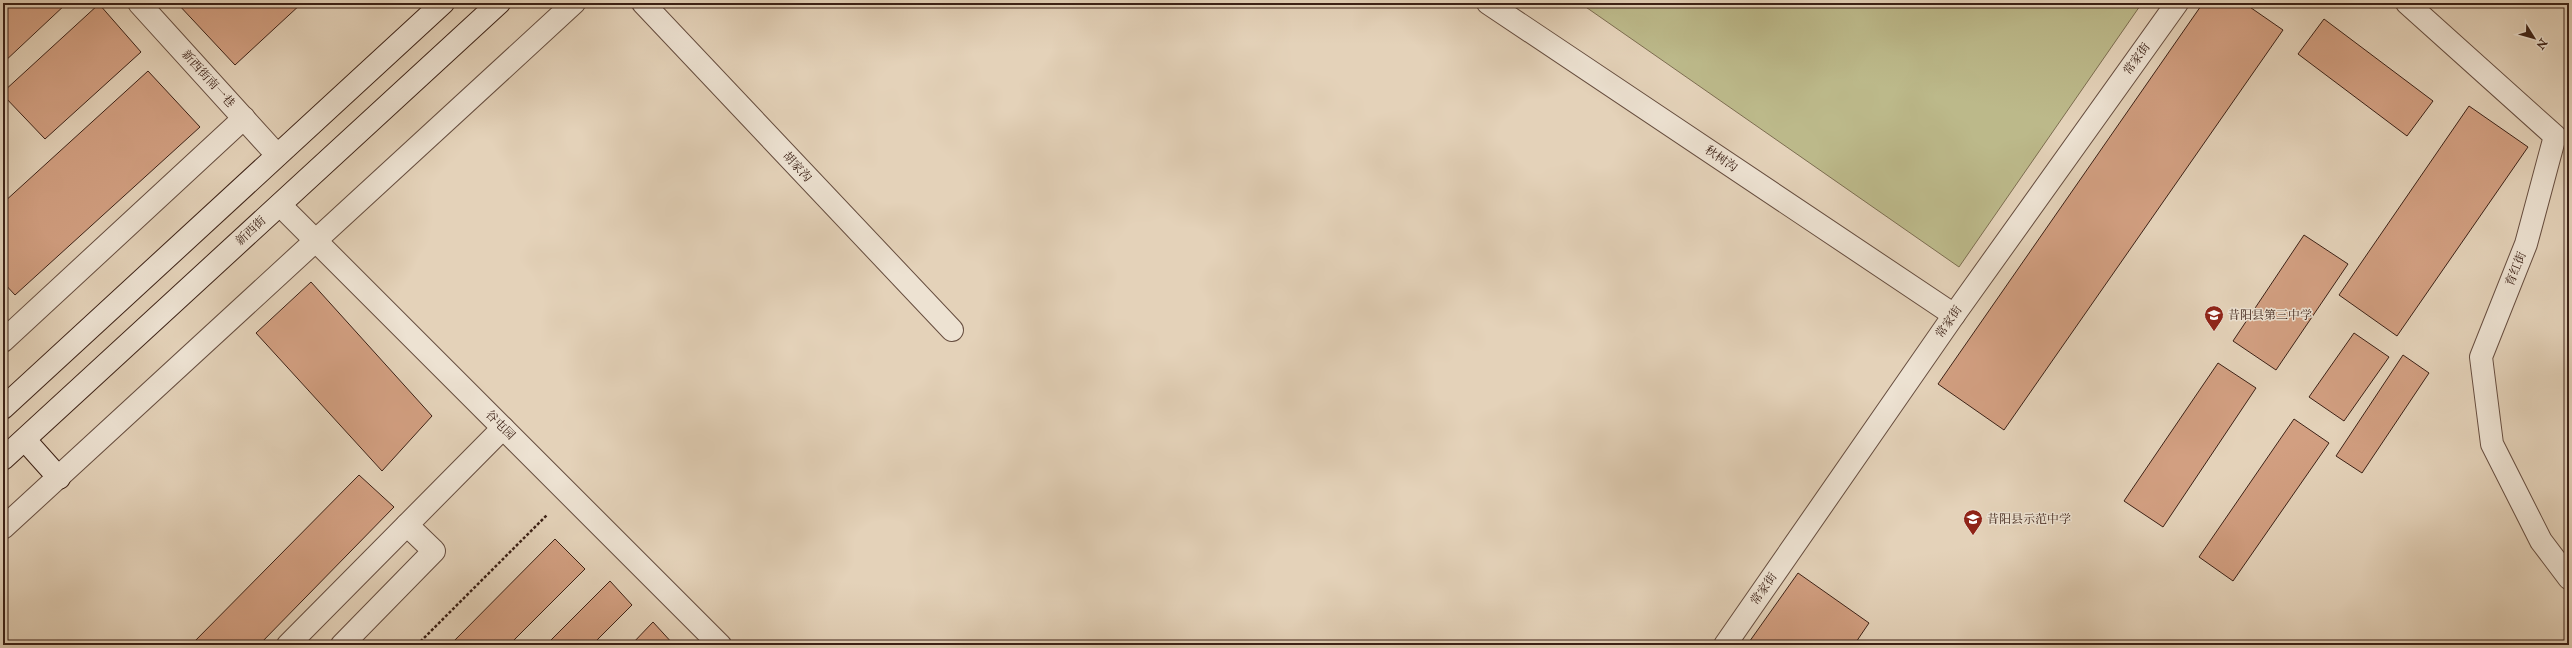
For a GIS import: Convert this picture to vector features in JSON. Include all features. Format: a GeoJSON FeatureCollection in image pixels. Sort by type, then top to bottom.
{"type":"FeatureCollection","features":[{"type":"Feature","properties":{"kind":"street","name":"新西街南一巷"},"geometry":{"type":"LineString","coordinates":[[139,3],[277,155]]}},
{"type":"Feature","properties":{"kind":"street"},"geometry":{"type":"LineString","coordinates":[[3,408],[443,3]]}},
{"type":"Feature","properties":{"kind":"street","name":"新西街"},"geometry":{"type":"LineString","coordinates":[[3,459],[499,3]]}},
{"type":"Feature","properties":{"kind":"street"},"geometry":{"type":"LineString","coordinates":[[3,528],[59,478],[315,239],[463,107],[574,3]]}},
{"type":"Feature","properties":{"kind":"street","name":"胡家沟"},"geometry":{"type":"LineString","coordinates":[[643,3],[952,330]]}},
{"type":"Feature","properties":{"kind":"street","name":"秋树沟"},"geometry":{"type":"LineString","coordinates":[[1488,3],[1954,315]]}},
{"type":"Feature","properties":{"kind":"street","name":"常家街"},"geometry":{"type":"LineString","coordinates":[[1725,645],[1954,315],[2177,3]]}},
{"type":"Feature","properties":{"kind":"street","name":"育红街"},"geometry":{"type":"LineString","coordinates":[[2407,3],[2554,136],[2526,244],[2481,358],[2492,444],[2541,542],[2569,578]]}},
{"type":"Feature","properties":{"kind":"street"},"geometry":{"type":"LineString","coordinates":[[3,341],[244,118]]}},
{"type":"Feature","properties":{"kind":"street","name":"谷屯园"},"geometry":{"type":"LineString","coordinates":[[280,205],[720,645]]}},
{"type":"Feature","properties":{"kind":"street"},"geometry":{"type":"LineString","coordinates":[[288,645],[503,428]]}},
{"type":"Feature","properties":{"kind":"street"},"geometry":{"type":"LineString","coordinates":[[25,440],[59,478]]}},
{"type":"Feature","properties":{"kind":"street"},"geometry":{"type":"LineString","coordinates":[[342,645],[434,551],[407,524]]}},
{"type":"Feature","properties":{"kind":"path"},"geometry":{"type":"LineString","coordinates":[[417,645],[568,493]]}},
{"type":"Feature","properties":{"kind":"shaded area"},"geometry":{"type":"Polygon","coordinates":[[[1580,3],[2142,3],[1959,267],[1580,3]]]}},
{"type":"Feature","properties":{"kind":"building"},"geometry":{"type":"Polygon","coordinates":[[[3,3],[67,3],[3,63],[3,3]]]}},
{"type":"Feature","properties":{"kind":"building"},"geometry":{"type":"Polygon","coordinates":[[[177,3],[302,3],[235,65],[177,3]]]}},
{"type":"Feature","properties":{"kind":"building"},"geometry":{"type":"Polygon","coordinates":[[[2203,3],[2244,3],[2283,30],[2004,430],[1938,384],[2203,3]]]}},
{"type":"Feature","properties":{"kind":"building"},"geometry":{"type":"Polygon","coordinates":[[[99,4],[141,52],[45,139],[3,95],[3,92],[99,4]]]}},
{"type":"Feature","properties":{"kind":"building"},"geometry":{"type":"Polygon","coordinates":[[[2324,19],[2433,101],[2407,136],[2298,54],[2324,19]]]}},
{"type":"Feature","properties":{"kind":"building"},"geometry":{"type":"Polygon","coordinates":[[[148,71],[200,127],[15,295],[3,282],[3,203],[148,71]]]}},
{"type":"Feature","properties":{"kind":"building"},"geometry":{"type":"Polygon","coordinates":[[[2469,106],[2528,147],[2397,336],[2339,295],[2469,106]]]}},
{"type":"Feature","properties":{"kind":"building"},"geometry":{"type":"Polygon","coordinates":[[[2304,235],[2348,264],[2276,370],[2233,341],[2304,235]]]}},
{"type":"Feature","properties":{"kind":"building"},"geometry":{"type":"Polygon","coordinates":[[[311,282],[432,416],[382,471],[256,333],[311,282]]]}},
{"type":"Feature","properties":{"kind":"building"},"geometry":{"type":"Polygon","coordinates":[[[2354,333],[2389,357],[2344,421],[2309,397],[2354,333]]]}},
{"type":"Feature","properties":{"kind":"building"},"geometry":{"type":"Polygon","coordinates":[[[2403,355],[2429,373],[2362,473],[2336,456],[2403,355]]]}},
{"type":"Feature","properties":{"kind":"building"},"geometry":{"type":"Polygon","coordinates":[[[2218,363],[2256,388],[2163,527],[2124,501],[2218,363]]]}},
{"type":"Feature","properties":{"kind":"building"},"geometry":{"type":"Polygon","coordinates":[[[2294,419],[2329,443],[2233,581],[2199,557],[2294,419]]]}},
{"type":"Feature","properties":{"kind":"building"},"geometry":{"type":"Polygon","coordinates":[[[359,475],[394,507],[259,645],[191,645],[359,475]]]}},
{"type":"Feature","properties":{"kind":"building"},"geometry":{"type":"Polygon","coordinates":[[[555,539],[585,569],[509,645],[450,645],[555,539]]]}},
{"type":"Feature","properties":{"kind":"building"},"geometry":{"type":"Polygon","coordinates":[[[1798,573],[1869,623],[1854,645],[1747,645],[1798,573]]]}},
{"type":"Feature","properties":{"kind":"building"},"geometry":{"type":"Polygon","coordinates":[[[610,581],[632,605],[592,645],[546,645],[610,581]]]}},
{"type":"Feature","properties":{"kind":"building"},"geometry":{"type":"Polygon","coordinates":[[[653,622],[674,645],[631,645],[653,622]]]}},
{"type":"Feature","properties":{"kind":"place","name":"昔阳县第三中学"},"geometry":{"type":"Point","coordinates":[2214,332]}},
{"type":"Feature","properties":{"kind":"place","name":"昔阳县示范中学"},"geometry":{"type":"Point","coordinates":[1973,536]}}]}
